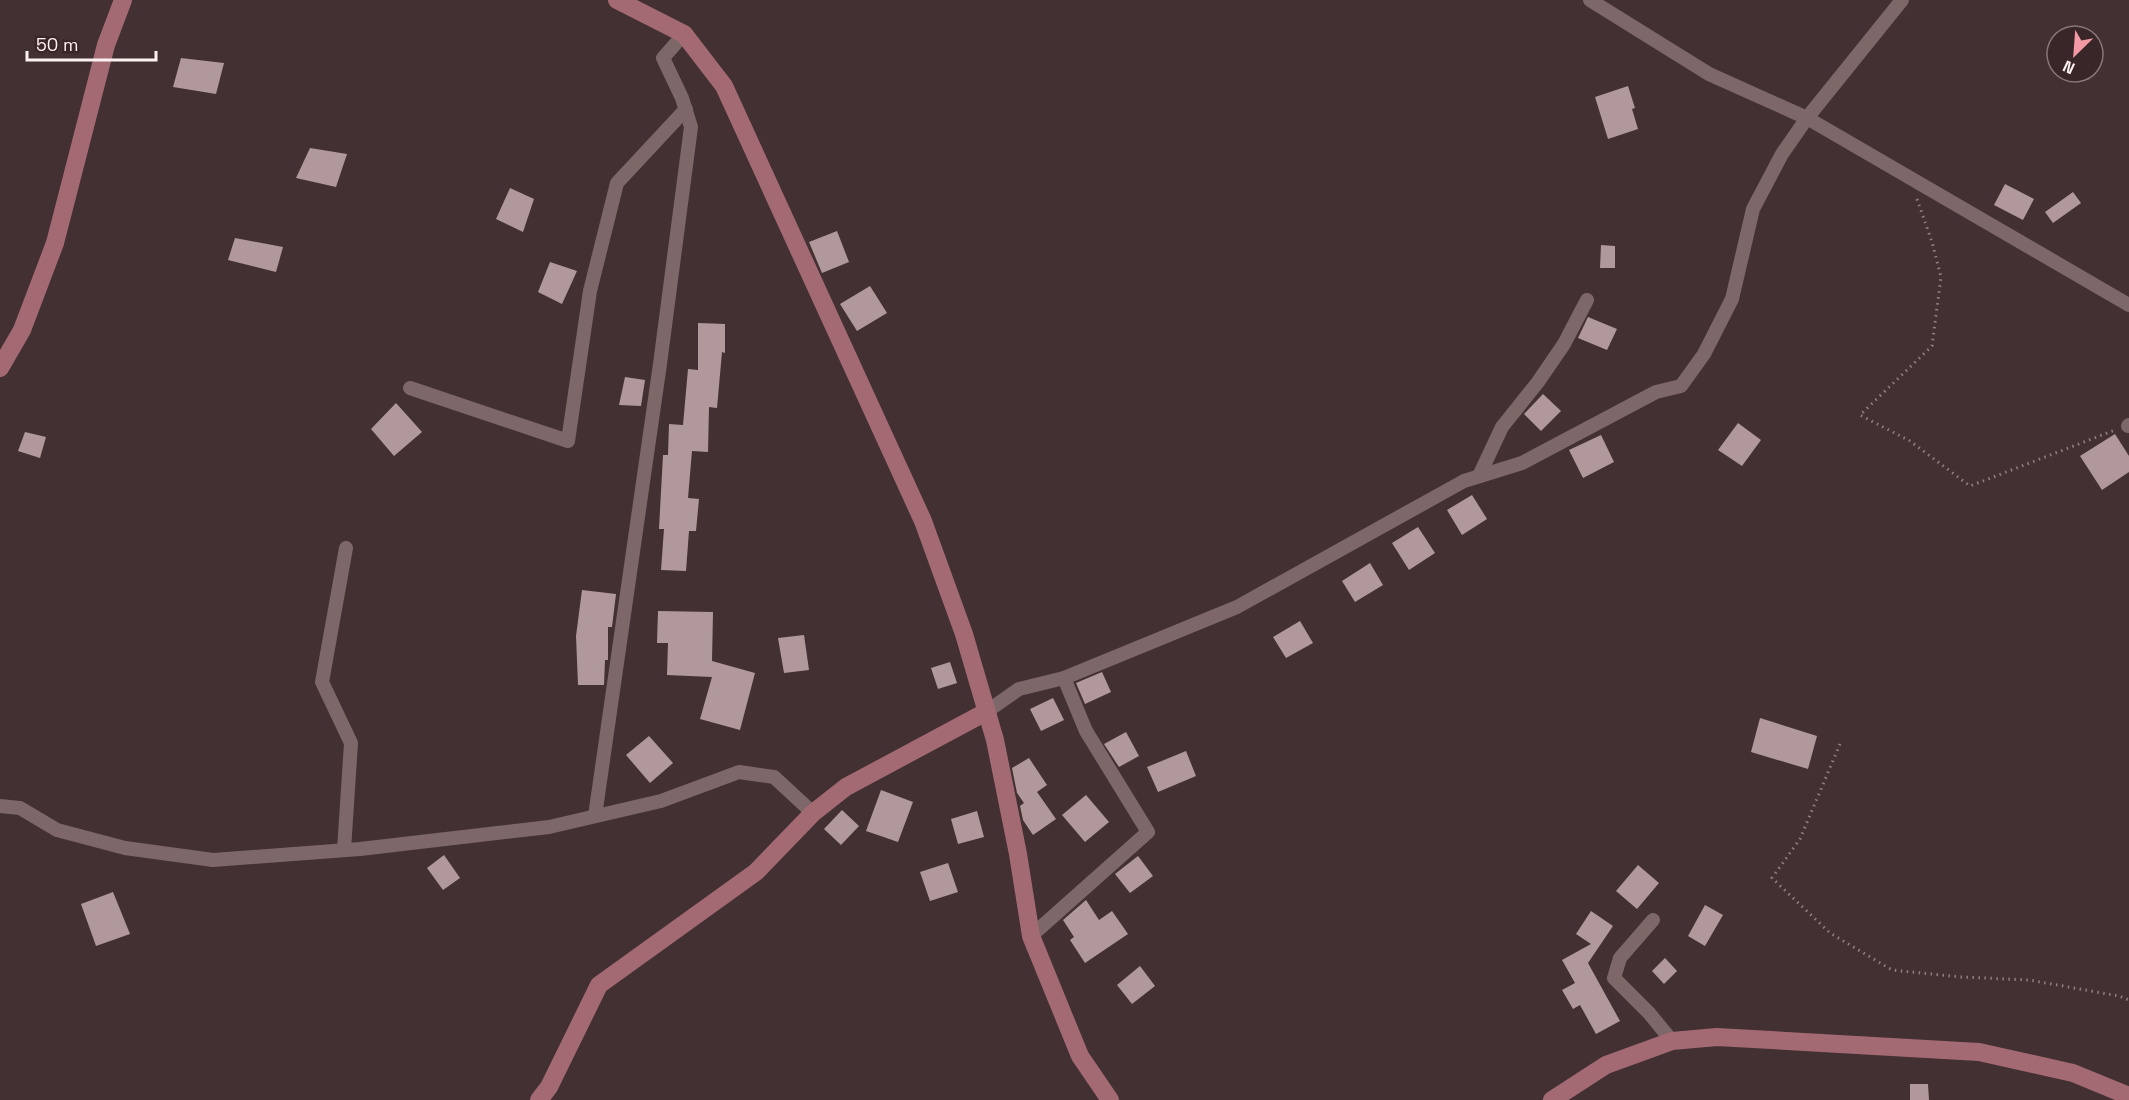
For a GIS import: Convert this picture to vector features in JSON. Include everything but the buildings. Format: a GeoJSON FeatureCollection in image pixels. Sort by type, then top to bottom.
{"type":"FeatureCollection","features":[{"type":"Feature","properties":{"kind":"main road"},"geometry":{"type":"LineString","coordinates":[[1,365],[21,330],[55,243],[106,45],[123,0]]}},
{"type":"Feature","properties":{"kind":"main road"},"geometry":{"type":"LineString","coordinates":[[617,0],[684,34],[724,86],[923,521],[964,634],[995,740],[1016,843],[1031,936],[1080,1056],[1110,1100]]}},
{"type":"Feature","properties":{"kind":"main road"},"geometry":{"type":"LineString","coordinates":[[539,1100],[549,1087],[599,985],[650,946],[756,872],[813,813],[846,787],[986,712]]}},
{"type":"Feature","properties":{"kind":"main road"},"geometry":{"type":"LineString","coordinates":[[1556,1098],[1606,1065],[1672,1041],[1716,1037],[1979,1052],[2073,1073],[2129,1096]]}},
{"type":"Feature","properties":{"kind":"street"},"geometry":{"type":"LineString","coordinates":[[1590,0],[1709,75],[1807,118],[2129,305]]}},
{"type":"Feature","properties":{"kind":"street"},"geometry":{"type":"LineString","coordinates":[[986,712],[1019,689],[1064,678],[1237,607],[1464,481],[1522,463],[1656,392],[1681,386],[1704,354],[1732,299],[1753,208],[1782,154],[1807,118],[1902,0]]}},
{"type":"Feature","properties":{"kind":"street"},"geometry":{"type":"LineString","coordinates":[[595,816],[660,364],[691,128],[682,98],[663,58],[684,34]]}},
{"type":"Feature","properties":{"kind":"street"},"geometry":{"type":"LineString","coordinates":[[410,388],[568,441],[590,291],[617,183],[686,109]]}},
{"type":"Feature","properties":{"kind":"street"},"geometry":{"type":"LineString","coordinates":[[1479,476],[1502,427],[1538,382],[1564,344],[1587,300]]}},
{"type":"Feature","properties":{"kind":"street"},"geometry":{"type":"LineString","coordinates":[[344,850],[351,743],[322,682],[346,548]]}},
{"type":"Feature","properties":{"kind":"street"},"geometry":{"type":"LineString","coordinates":[[1031,936],[1148,831],[1086,732],[1064,678]]}},
{"type":"Feature","properties":{"kind":"street"},"geometry":{"type":"LineString","coordinates":[[0,806],[20,808],[57,830],[125,848],[213,860],[344,850],[549,827],[661,801],[739,772],[774,777],[813,813]]}},
{"type":"Feature","properties":{"kind":"street"},"geometry":{"type":"LineString","coordinates":[[1653,920],[1620,958],[1614,978],[1650,1013],[1672,1041]]}},
{"type":"Feature","properties":{"kind":"path"},"geometry":{"type":"LineString","coordinates":[[1910,177],[1941,277],[1932,346],[1860,415],[1910,441],[1970,486],[2128,426]]}},
{"type":"Feature","properties":{"kind":"path"},"geometry":{"type":"LineString","coordinates":[[1840,744],[1800,839],[1772,878],[1830,933],[1892,970],[1961,977],[2029,980],[2119,996],[2129,1000]]}}]}
